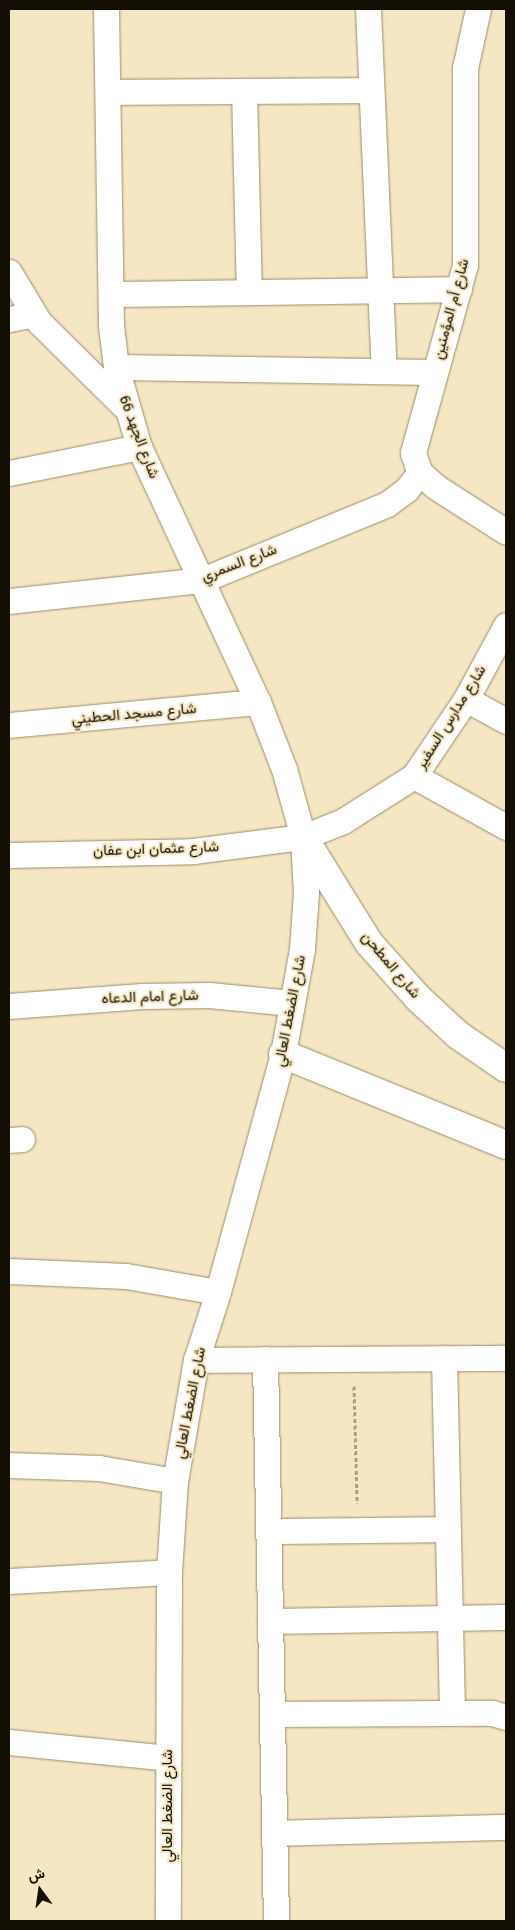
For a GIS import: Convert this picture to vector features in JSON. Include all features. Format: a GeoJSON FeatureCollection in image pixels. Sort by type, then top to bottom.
{"type":"FeatureCollection","features":[{"type":"Feature","properties":{"kind":"street","name":"شارع الجهد 66"},"geometry":{"type":"LineString","coordinates":[[106,9],[111,294],[116,367],[125,408],[140,447],[258,702],[284,769],[303,837]]}},
{"type":"Feature","properties":{"kind":"street"},"geometry":{"type":"LineString","coordinates":[[368,9],[384,370]]}},
{"type":"Feature","properties":{"kind":"street","name":"شارع أم المؤمنين"},"geometry":{"type":"LineString","coordinates":[[420,473],[413,453],[460,289],[467,241],[463,111],[465,68],[478,9]]}},
{"type":"Feature","properties":{"kind":"street"},"geometry":{"type":"LineString","coordinates":[[108,92],[371,90]]}},
{"type":"Feature","properties":{"kind":"street"},"geometry":{"type":"LineString","coordinates":[[244,91],[249,292]]}},
{"type":"Feature","properties":{"kind":"street"},"geometry":{"type":"LineString","coordinates":[[9,272],[34,314],[125,408]]}},
{"type":"Feature","properties":{"kind":"street"},"geometry":{"type":"LineString","coordinates":[[111,294],[460,289]]}},
{"type":"Feature","properties":{"kind":"street"},"geometry":{"type":"LineString","coordinates":[[9,319],[34,314]]}},
{"type":"Feature","properties":{"kind":"street"},"geometry":{"type":"LineString","coordinates":[[116,367],[435,372]]}},
{"type":"Feature","properties":{"kind":"street"},"geometry":{"type":"LineString","coordinates":[[9,472],[140,447]]}},
{"type":"Feature","properties":{"kind":"street"},"geometry":{"type":"LineString","coordinates":[[420,473],[436,487],[506,532]]}},
{"type":"Feature","properties":{"kind":"street","name":"شارع السمري"},"geometry":{"type":"LineString","coordinates":[[9,601],[202,580],[387,504],[406,490],[420,473]]}},
{"type":"Feature","properties":{"kind":"street","name":"شارع مدارس السفير"},"geometry":{"type":"LineString","coordinates":[[303,837],[365,809],[414,776],[466,699],[506,626]]}},
{"type":"Feature","properties":{"kind":"street"},"geometry":{"type":"LineString","coordinates":[[466,699],[506,721]]}},
{"type":"Feature","properties":{"kind":"street","name":"شارع مسجد الحطيني"},"geometry":{"type":"LineString","coordinates":[[9,725],[258,702]]}},
{"type":"Feature","properties":{"kind":"street"},"geometry":{"type":"LineString","coordinates":[[414,776],[506,827]]}},
{"type":"Feature","properties":{"kind":"street","name":"شارع عثمان ابن عفان"},"geometry":{"type":"LineString","coordinates":[[9,855],[192,851],[303,837]]}},
{"type":"Feature","properties":{"kind":"street","name":"شارع الضغط العالي"},"geometry":{"type":"LineString","coordinates":[[168,1921],[169,1572],[174,1481],[196,1360],[218,1292],[283,1054],[302,949],[306,893],[303,837]]}},
{"type":"Feature","properties":{"kind":"street","name":"شارع المطحن"},"geometry":{"type":"LineString","coordinates":[[303,837],[369,943],[406,984],[458,1034],[506,1068]]}},
{"type":"Feature","properties":{"kind":"street","name":"شارع امام الدعاه"},"geometry":{"type":"LineString","coordinates":[[9,1006],[152,996],[209,995],[292,1004]]}},
{"type":"Feature","properties":{"kind":"street"},"geometry":{"type":"LineString","coordinates":[[283,1054],[506,1145]]}},
{"type":"Feature","properties":{"kind":"street"},"geometry":{"type":"LineString","coordinates":[[9,1270],[126,1276],[218,1292]]}},
{"type":"Feature","properties":{"kind":"street"},"geometry":{"type":"LineString","coordinates":[[444,1358],[452,1713]]}},
{"type":"Feature","properties":{"kind":"street"},"geometry":{"type":"LineString","coordinates":[[196,1360],[506,1358]]}},
{"type":"Feature","properties":{"kind":"street"},"geometry":{"type":"LineString","coordinates":[[265,1359],[276,1921]]}},
{"type":"Feature","properties":{"kind":"street"},"geometry":{"type":"LineString","coordinates":[[9,1465],[99,1468],[174,1481]]}},
{"type":"Feature","properties":{"kind":"street"},"geometry":{"type":"LineString","coordinates":[[268,1531],[448,1528]]}},
{"type":"Feature","properties":{"kind":"street"},"geometry":{"type":"LineString","coordinates":[[9,1581],[169,1572]]}},
{"type":"Feature","properties":{"kind":"street"},"geometry":{"type":"LineString","coordinates":[[270,1621],[506,1617]]}},
{"type":"Feature","properties":{"kind":"street"},"geometry":{"type":"LineString","coordinates":[[272,1714],[492,1713],[506,1717]]}},
{"type":"Feature","properties":{"kind":"street"},"geometry":{"type":"LineString","coordinates":[[9,1742],[168,1758]]}},
{"type":"Feature","properties":{"kind":"street"},"geometry":{"type":"LineString","coordinates":[[274,1833],[506,1827]]}},
{"type":"Feature","properties":{"kind":"path"},"geometry":{"type":"LineString","coordinates":[[354,1358],[357,1530]]}}]}
